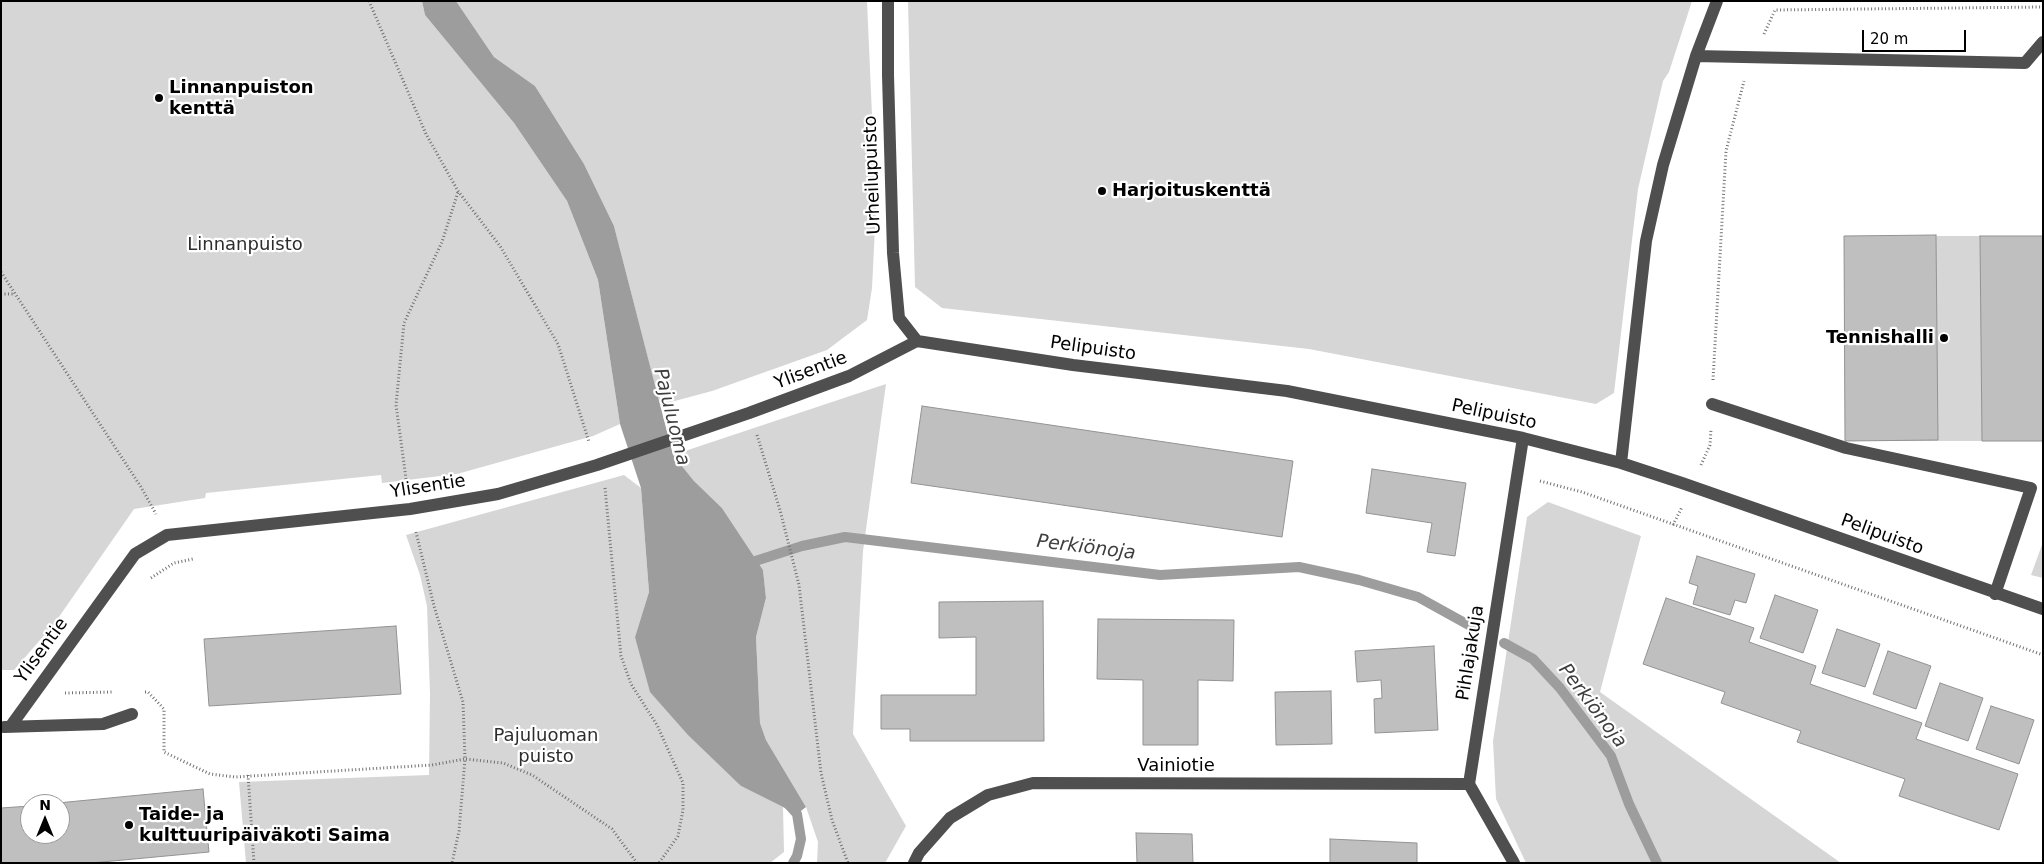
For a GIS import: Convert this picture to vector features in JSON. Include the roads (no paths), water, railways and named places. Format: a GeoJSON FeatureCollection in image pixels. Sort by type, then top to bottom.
{"type":"FeatureCollection","features":[{"type":"Feature","properties":{"kind":"street","name":"Urheilupuisto"},"geometry":{"type":"LineString","coordinates":[[888,1],[893,253],[899,318],[917,341]]}},
{"type":"Feature","properties":{"kind":"street"},"geometry":{"type":"LineString","coordinates":[[1620,463],[1646,241],[1663,165],[1696,56],[1717,1]]}},
{"type":"Feature","properties":{"kind":"street"},"geometry":{"type":"LineString","coordinates":[[1696,56],[2025,62],[2043,42]]}},
{"type":"Feature","properties":{"kind":"street","name":"Ylisentie"},"geometry":{"type":"LineString","coordinates":[[6,727],[135,554],[167,536],[410,509],[498,494],[597,465],[618,456],[749,413],[849,376],[917,341]]}},
{"type":"Feature","properties":{"kind":"street","name":"Pelipuisto"},"geometry":{"type":"LineString","coordinates":[[917,341],[1073,365],[1287,391],[1523,438],[1620,463],[1691,486],[1995,594],[2043,608]]}},
{"type":"Feature","properties":{"kind":"street"},"geometry":{"type":"LineString","coordinates":[[1712,404],[1846,448],[2031,488],[1995,594]]}},
{"type":"Feature","properties":{"kind":"street","name":"Pihlajakuja"},"geometry":{"type":"LineString","coordinates":[[1468,784],[1523,438]]}},
{"type":"Feature","properties":{"kind":"street","name":"Ylisentie"},"geometry":{"type":"LineString","coordinates":[[6,727],[103,724],[132,714]]}},
{"type":"Feature","properties":{"kind":"street","name":"Vainiotie"},"geometry":{"type":"LineString","coordinates":[[914,863],[920,853],[950,818],[988,795],[1033,783],[1468,784]]}},
{"type":"Feature","properties":{"kind":"street"},"geometry":{"type":"LineString","coordinates":[[1468,784],[1514,863]]}},
{"type":"Feature","properties":{"kind":"waterway","name":"Perkiönoja"},"geometry":{"type":"LineString","coordinates":[[746,564],[802,546],[845,537],[1160,575],[1299,567],[1359,580],[1418,597],[1474,628]]}},
{"type":"Feature","properties":{"kind":"waterway","name":"Perkiönoja"},"geometry":{"type":"LineString","coordinates":[[1504,643],[1533,659],[1560,688],[1611,756],[1629,804],[1657,863]]}},
{"type":"Feature","properties":{"kind":"waterway","name":"Pajuluoma"},"geometry":{"type":"LineString","coordinates":[[788,804],[797,814],[801,839],[797,856],[793,863]]}},
{"type":"Feature","properties":{"kind":"place","name":"Linnanpuiston kenttä"},"geometry":{"type":"Point","coordinates":[159,98]}},
{"type":"Feature","properties":{"kind":"place","name":"Harjoituskenttä"},"geometry":{"type":"Point","coordinates":[1102,191]}},
{"type":"Feature","properties":{"kind":"place","name":"Tennishalli"},"geometry":{"type":"Point","coordinates":[1944,338]}},
{"type":"Feature","properties":{"kind":"place","name":"Taide- ja kulttuuripäiväkoti Saima"},"geometry":{"type":"Point","coordinates":[129,825]}},
{"type":"Feature","properties":{"kind":"park label","name":"Linnanpuisto"},"geometry":{"type":"Point","coordinates":[245,245]}},
{"type":"Feature","properties":{"kind":"park label","name":"Pajuluoman puisto"},"geometry":{"type":"Point","coordinates":[546,746]}}]}
